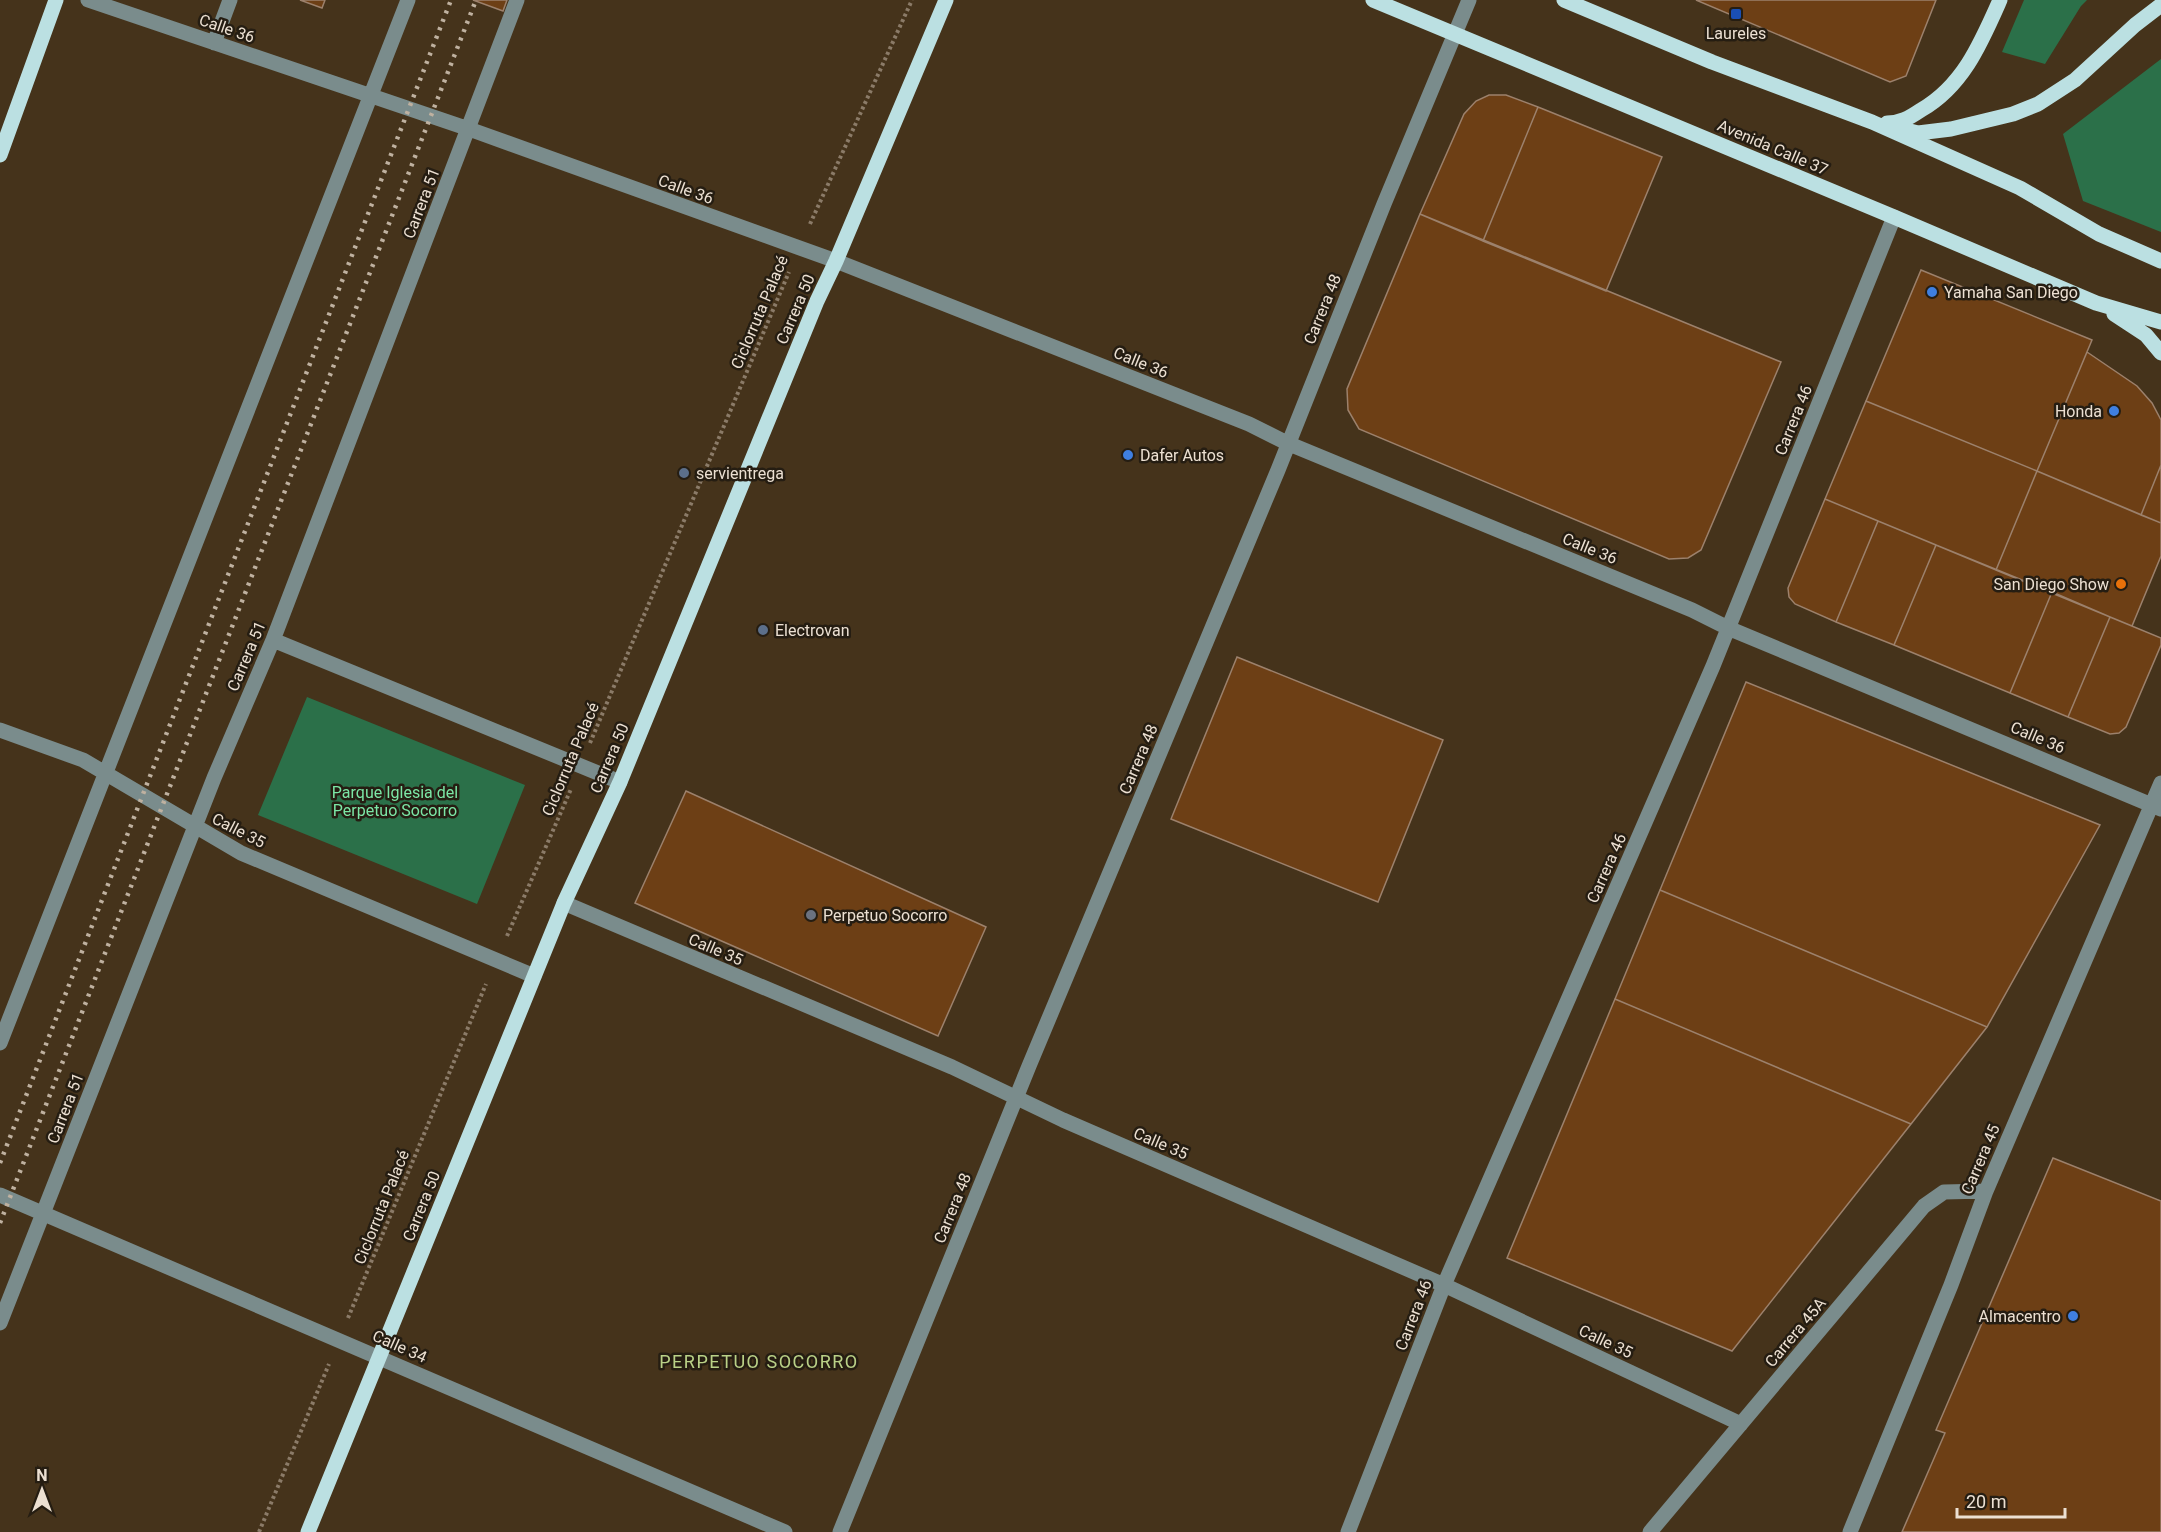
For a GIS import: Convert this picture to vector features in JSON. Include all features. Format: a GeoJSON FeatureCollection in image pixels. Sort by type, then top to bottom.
{"type":"FeatureCollection","features":[{"type":"Feature","properties":{"kind":"main road"},"geometry":{"type":"LineString","coordinates":[[0,156],[56,0]]}},
{"type":"Feature","properties":{"kind":"main road","name":"Carrera 50"},"geometry":{"type":"LineString","coordinates":[[308,1532],[564,903],[620,782],[817,301],[946,0]]}},
{"type":"Feature","properties":{"kind":"main road","name":"Avenida Calle 37"},"geometry":{"type":"LineString","coordinates":[[1373,0],[2096,303],[2161,322]]}},
{"type":"Feature","properties":{"kind":"main road"},"geometry":{"type":"LineString","coordinates":[[1564,0],[1712,62],[1872,122],[2020,188],[2100,234],[2161,261]]}},
{"type":"Feature","properties":{"kind":"main road"},"geometry":{"type":"LineString","coordinates":[[1872,122],[1900,123],[1934,103],[1960,77],[1979,47],[2000,0]]}},
{"type":"Feature","properties":{"kind":"main road"},"geometry":{"type":"LineString","coordinates":[[1872,122],[1918,133],[1972,125],[2013,114],[2038,104],[2075,80],[2135,25],[2161,5]]}},
{"type":"Feature","properties":{"kind":"main road"},"geometry":{"type":"LineString","coordinates":[[2096,303],[2139,330],[2161,353]]}},
{"type":"Feature","properties":{"kind":"street","name":"Calle 36"},"geometry":{"type":"LineString","coordinates":[[88,0],[469,129],[836,261],[1249,424],[1287,443],[1692,610],[1728,628],[2157,806]]}},
{"type":"Feature","properties":{"kind":"street"},"geometry":{"type":"LineString","coordinates":[[214,43],[230,0]]}},
{"type":"Feature","properties":{"kind":"street"},"geometry":{"type":"LineString","coordinates":[[0,1043],[408,0]]}},
{"type":"Feature","properties":{"kind":"street","name":"Carrera 51"},"geometry":{"type":"LineString","coordinates":[[0,1323],[214,778],[273,640],[517,0]]}},
{"type":"Feature","properties":{"kind":"street","name":"Carrera 48"},"geometry":{"type":"LineString","coordinates":[[840,1532],[1469,0]]}},
{"type":"Feature","properties":{"kind":"street","name":"Carrera 46"},"geometry":{"type":"LineString","coordinates":[[1348,1532],[1444,1285],[1728,628],[1894,217]]}},
{"type":"Feature","properties":{"kind":"street"},"geometry":{"type":"LineString","coordinates":[[273,640],[620,782]]}},
{"type":"Feature","properties":{"kind":"street","name":"Calle 35"},"geometry":{"type":"LineString","coordinates":[[0,730],[82,760],[241,853],[534,976]]}},
{"type":"Feature","properties":{"kind":"street","name":"Carrera 45"},"geometry":{"type":"LineString","coordinates":[[1850,1532],[1952,1286],[1986,1191],[2157,806],[2161,783]]}},
{"type":"Feature","properties":{"kind":"street","name":"Calle 35"},"geometry":{"type":"LineString","coordinates":[[564,903],[952,1067],[1016,1099],[1444,1285],[1741,1424]]}},
{"type":"Feature","properties":{"kind":"street","name":"Carrera 45A"},"geometry":{"type":"LineString","coordinates":[[1650,1532],[1924,1206],[1944,1192],[1986,1191]]}},
{"type":"Feature","properties":{"kind":"street","name":"Calle 34"},"geometry":{"type":"LineString","coordinates":[[0,1195],[785,1532]]}},
{"type":"Feature","properties":{"kind":"path","name":"Ciclorruta Palacé"},"geometry":{"type":"LineString","coordinates":[[259,1532],[496,960],[581,766],[799,248],[912,0]]}},
{"type":"Feature","properties":{"kind":"green space"},"geometry":{"type":"Polygon","coordinates":[[[2024,0],[2087,0],[2045,64],[2002,52],[2024,0]]]}},
{"type":"Feature","properties":{"kind":"green space"},"geometry":{"type":"Polygon","coordinates":[[[2161,59],[2161,232],[2083,201],[2063,134],[2161,59]]]}},
{"type":"Feature","properties":{"kind":"green space","name":"Parque Iglesia del Perpetuo Socorro"},"geometry":{"type":"Polygon","coordinates":[[[307,697],[525,785],[477,904],[258,815],[307,697]]]}},
{"type":"Feature","properties":{"kind":"building"},"geometry":{"type":"Polygon","coordinates":[[[300,0],[325,0],[322,8],[300,0]]]}},
{"type":"Feature","properties":{"kind":"building"},"geometry":{"type":"Polygon","coordinates":[[[473,0],[507,0],[503,11],[473,0]]]}},
{"type":"Feature","properties":{"kind":"building"},"geometry":{"type":"Polygon","coordinates":[[[1696,0],[1936,0],[1906,76],[1890,82],[1696,0]]]}},
{"type":"Feature","properties":{"kind":"building"},"geometry":{"type":"Polygon","coordinates":[[[1489,95],[1506,95],[1538,107],[1483,241],[1420,214],[1464,114],[1476,101],[1489,95]]]}},
{"type":"Feature","properties":{"kind":"building"},"geometry":{"type":"Polygon","coordinates":[[[1538,107],[1662,157],[1606,291],[1483,241],[1538,107]]]}},
{"type":"Feature","properties":{"kind":"building"},"geometry":{"type":"Polygon","coordinates":[[[1420,214],[1781,362],[1701,550],[1688,558],[1669,559],[1359,429],[1348,410],[1347,389],[1420,214]]]}},
{"type":"Feature","properties":{"kind":"building"},"geometry":{"type":"Polygon","coordinates":[[[1921,270],[2092,340],[2037,471],[1866,401],[1921,270]]]}},
{"type":"Feature","properties":{"kind":"building"},"geometry":{"type":"Polygon","coordinates":[[[2087,352],[2137,386],[2152,403],[2161,420],[2161,465],[2141,515],[2037,471],[2087,352]]]}},
{"type":"Feature","properties":{"kind":"building"},"geometry":{"type":"Polygon","coordinates":[[[1866,401],[2037,471],[1996,570],[1825,499],[1866,401]]]}},
{"type":"Feature","properties":{"kind":"building"},"geometry":{"type":"Polygon","coordinates":[[[2161,465],[2161,523],[2141,515],[2161,465]]]}},
{"type":"Feature","properties":{"kind":"building"},"geometry":{"type":"Polygon","coordinates":[[[2037,471],[2161,523],[2161,556],[2132,626],[1996,570],[2037,471]]]}},
{"type":"Feature","properties":{"kind":"building"},"geometry":{"type":"Polygon","coordinates":[[[1825,499],[1878,521],[1836,622],[1795,604],[1789,597],[1788,588],[1825,499]]]}},
{"type":"Feature","properties":{"kind":"building"},"geometry":{"type":"Polygon","coordinates":[[[1878,521],[1936,545],[1894,645],[1836,622],[1878,521]]]}},
{"type":"Feature","properties":{"kind":"building"},"geometry":{"type":"Polygon","coordinates":[[[1936,545],[2052,592],[2010,693],[1894,645],[1936,545]]]}},
{"type":"Feature","properties":{"kind":"building"},"geometry":{"type":"Polygon","coordinates":[[[2052,592],[2110,617],[2068,717],[2010,693],[2052,592]]]}},
{"type":"Feature","properties":{"kind":"building"},"geometry":{"type":"Polygon","coordinates":[[[2110,617],[2161,638],[2161,645],[2126,727],[2119,733],[2110,734],[2068,717],[2110,617]]]}},
{"type":"Feature","properties":{"kind":"building"},"geometry":{"type":"Polygon","coordinates":[[[1237,657],[1443,740],[1378,902],[1171,819],[1237,657]]]}},
{"type":"Feature","properties":{"kind":"building"},"geometry":{"type":"Polygon","coordinates":[[[1746,682],[2100,825],[1987,1027],[1660,890],[1746,682]]]}},
{"type":"Feature","properties":{"kind":"building","name":"Perpetuo Socorro"},"geometry":{"type":"Polygon","coordinates":[[[686,791],[986,927],[938,1036],[635,903],[686,791]]]}},
{"type":"Feature","properties":{"kind":"building"},"geometry":{"type":"Polygon","coordinates":[[[1660,890],[1987,1027],[1911,1124],[1615,999],[1660,890]]]}},
{"type":"Feature","properties":{"kind":"building"},"geometry":{"type":"Polygon","coordinates":[[[1615,999],[1911,1124],[1732,1351],[1507,1258],[1615,999]]]}},
{"type":"Feature","properties":{"kind":"building","name":"Almacentro"},"geometry":{"type":"Polygon","coordinates":[[[2053,1158],[2161,1201],[2161,1532],[1902,1532],[1945,1433],[1936,1430],[2053,1158]]]}},
{"type":"Feature","properties":{"kind":"railway"},"geometry":{"type":"LineString","coordinates":[[0,1163],[451,0]]}},
{"type":"Feature","properties":{"kind":"railway"},"geometry":{"type":"LineString","coordinates":[[0,1223],[476,0]]}},
{"type":"Feature","properties":{"kind":"place","name":"Laureles"},"geometry":{"type":"Point","coordinates":[1736,14]}},
{"type":"Feature","properties":{"kind":"place","name":"Yamaha San Diego"},"geometry":{"type":"Point","coordinates":[1932,292]}},
{"type":"Feature","properties":{"kind":"place","name":"Honda"},"geometry":{"type":"Point","coordinates":[2114,411]}},
{"type":"Feature","properties":{"kind":"place","name":"Dafer Autos"},"geometry":{"type":"Point","coordinates":[1128,455]}},
{"type":"Feature","properties":{"kind":"place","name":"servientrega"},"geometry":{"type":"Point","coordinates":[684,473]}},
{"type":"Feature","properties":{"kind":"place","name":"San Diego Show"},"geometry":{"type":"Point","coordinates":[2121,584]}},
{"type":"Feature","properties":{"kind":"place","name":"Electrovan"},"geometry":{"type":"Point","coordinates":[763,630]}},
{"type":"Feature","properties":{"kind":"place","name":"Perpetuo Socorro"},"geometry":{"type":"Point","coordinates":[811,915]}},
{"type":"Feature","properties":{"kind":"place","name":"Almacentro"},"geometry":{"type":"Point","coordinates":[2073,1316]}},
{"type":"Feature","properties":{"kind":"district","name":"PERPETUO SOCORRO"},"geometry":{"type":"Point","coordinates":[759,1362]}}]}
